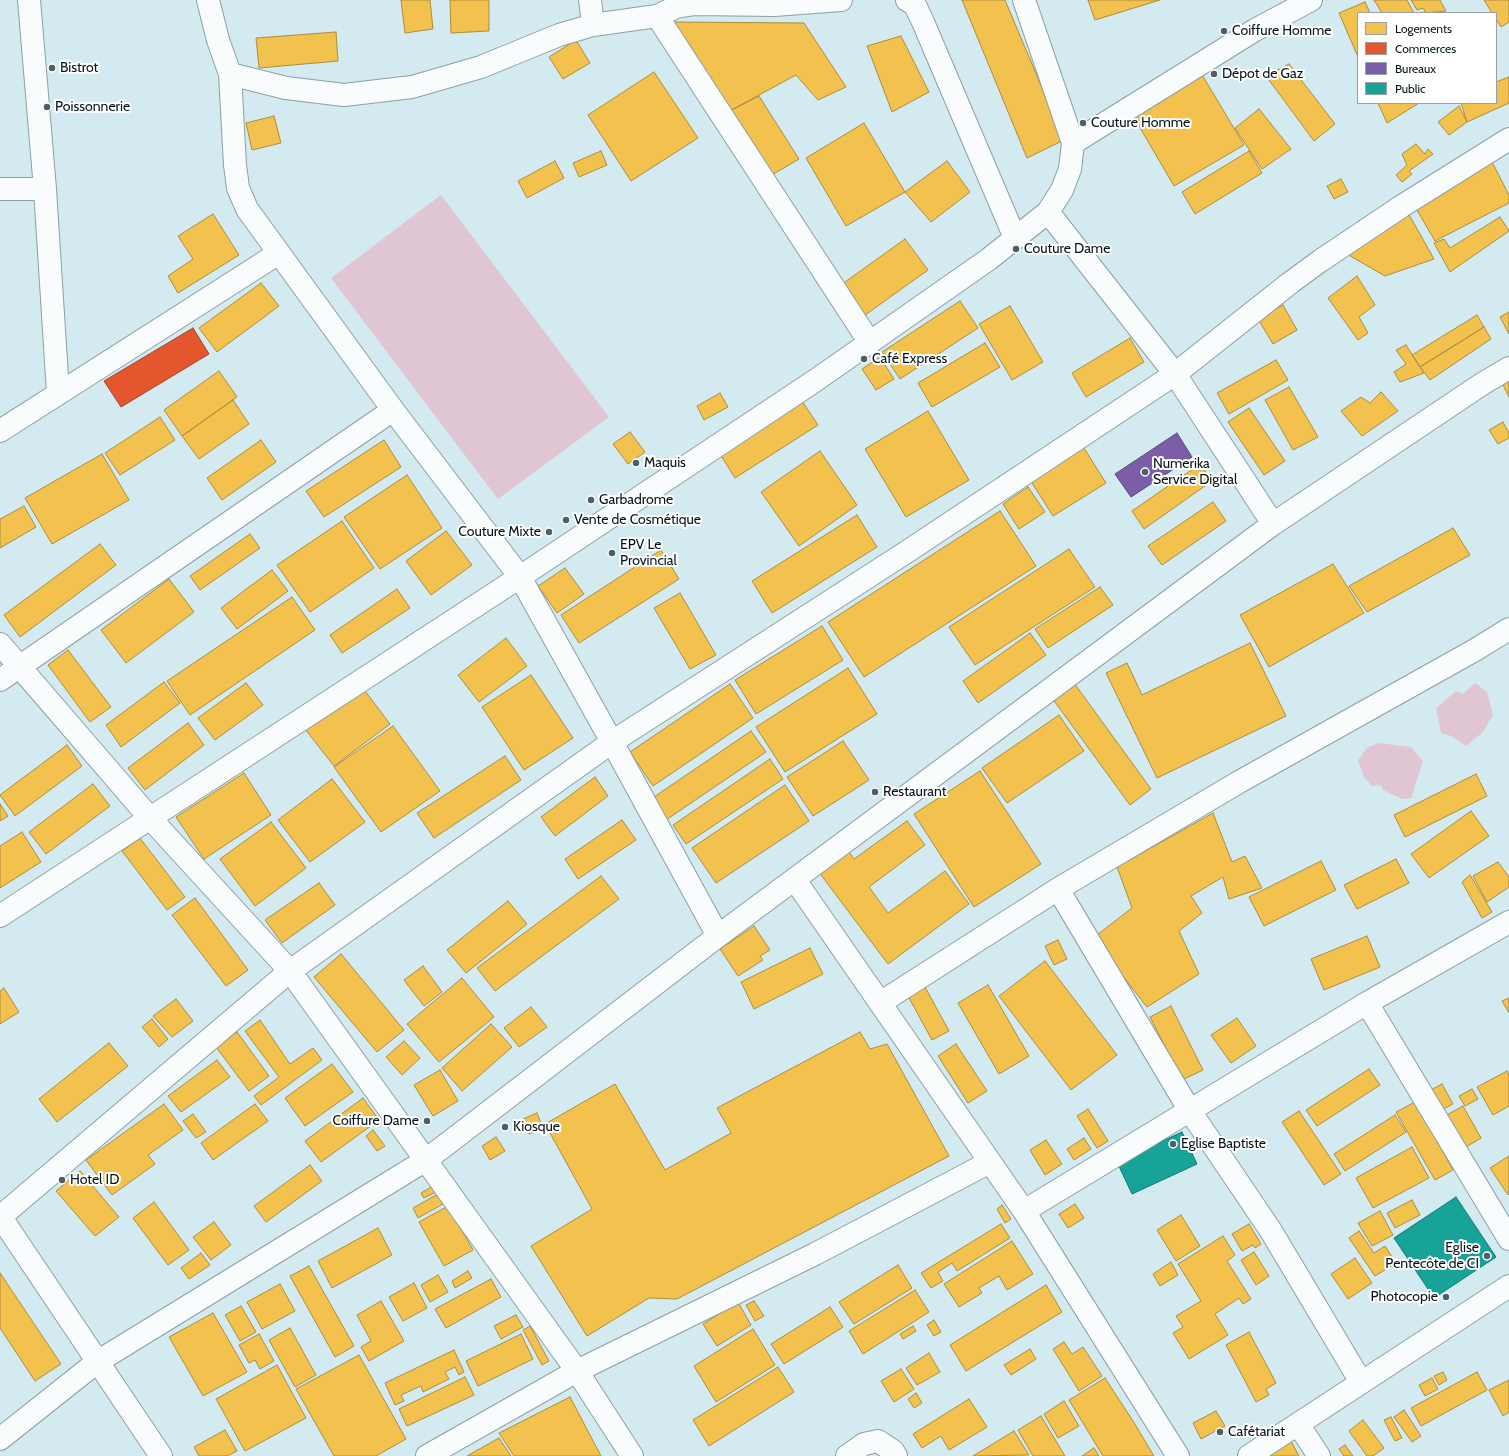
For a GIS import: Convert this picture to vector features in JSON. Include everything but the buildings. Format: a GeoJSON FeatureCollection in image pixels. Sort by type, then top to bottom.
{"type":"FeatureCollection","features":[{"type":"Feature","properties":{"kind":"street"},"geometry":{"type":"LineString","coordinates":[[29,0],[45,189],[58,394]]}},
{"type":"Feature","properties":{"kind":"street"},"geometry":{"type":"LineString","coordinates":[[208,0],[218,40],[230,74],[235,166],[238,188],[247,209],[393,410],[520,577],[718,936]]}},
{"type":"Feature","properties":{"kind":"street"},"geometry":{"type":"LineString","coordinates":[[590,0],[593,25]]}},
{"type":"Feature","properties":{"kind":"street"},"geometry":{"type":"LineString","coordinates":[[230,74],[286,88],[344,95],[412,87],[481,67],[559,35],[593,25],[657,16],[676,7],[695,4],[774,4],[841,0]]}},
{"type":"Feature","properties":{"kind":"street"},"geometry":{"type":"LineString","coordinates":[[907,0],[915,5],[923,22],[1015,238]]}},
{"type":"Feature","properties":{"kind":"street"},"geometry":{"type":"LineString","coordinates":[[0,916],[149,817],[520,577],[870,343],[989,259],[1048,212],[1062,190],[1070,168],[1073,143],[1024,0]]}},
{"type":"Feature","properties":{"kind":"street"},"geometry":{"type":"LineString","coordinates":[[1073,143],[1255,30],[1311,0]]}},
{"type":"Feature","properties":{"kind":"street"},"geometry":{"type":"LineString","coordinates":[[657,16],[870,343]]}},
{"type":"Feature","properties":{"kind":"street"},"geometry":{"type":"LineString","coordinates":[[160,1456],[0,1217],[290,971],[612,742],[898,557],[1175,374],[1290,282],[1402,206],[1509,139]]}},
{"type":"Feature","properties":{"kind":"street"},"geometry":{"type":"LineString","coordinates":[[0,188],[45,189]]}},
{"type":"Feature","properties":{"kind":"street"},"geometry":{"type":"LineString","coordinates":[[1048,212],[1175,374],[1273,524]]}},
{"type":"Feature","properties":{"kind":"street"},"geometry":{"type":"LineString","coordinates":[[0,432],[279,252]]}},
{"type":"Feature","properties":{"kind":"street"},"geometry":{"type":"LineString","coordinates":[[0,1439],[97,1362],[426,1160],[718,936],[1273,524],[1482,384],[1509,368]]}},
{"type":"Feature","properties":{"kind":"street"},"geometry":{"type":"LineString","coordinates":[[0,680],[393,410]]}},
{"type":"Feature","properties":{"kind":"street"},"geometry":{"type":"LineString","coordinates":[[880,1003],[1058,889],[1239,782],[1475,650],[1509,629]]}},
{"type":"Feature","properties":{"kind":"street"},"geometry":{"type":"LineString","coordinates":[[0,644],[19,668],[149,817],[290,971],[577,1371],[632,1456]]}},
{"type":"Feature","properties":{"kind":"street"},"geometry":{"type":"LineString","coordinates":[[795,880],[1024,1211],[1178,1456]]}},
{"type":"Feature","properties":{"kind":"street"},"geometry":{"type":"LineString","coordinates":[[1058,889],[1190,1111],[1271,1232],[1362,1382]]}},
{"type":"Feature","properties":{"kind":"street"},"geometry":{"type":"LineString","coordinates":[[1024,1211],[1367,1004],[1509,922]]}},
{"type":"Feature","properties":{"kind":"street"},"geometry":{"type":"LineString","coordinates":[[1367,1004],[1509,1239]]}},
{"type":"Feature","properties":{"kind":"street"},"geometry":{"type":"LineString","coordinates":[[427,1456],[577,1371],[815,1254],[990,1162]]}},
{"type":"Feature","properties":{"kind":"street"},"geometry":{"type":"LineString","coordinates":[[1249,1456],[1509,1286]]}},
{"type":"Feature","properties":{"kind":"street"},"geometry":{"type":"LineString","coordinates":[[1298,1424],[1319,1456]]}},
{"type":"Feature","properties":{"kind":"street"},"geometry":{"type":"LineString","coordinates":[[847,1456],[864,1444],[878,1441],[893,1451],[896,1456]]}},
{"type":"Feature","properties":{"kind":"shaded area"},"geometry":{"type":"Polygon","coordinates":[[[441,195],[609,417],[498,499],[331,278],[441,195]]]}},
{"type":"Feature","properties":{"kind":"shaded area"},"geometry":{"type":"Polygon","coordinates":[[[1475,683],[1487,692],[1493,715],[1483,732],[1466,746],[1451,736],[1441,733],[1436,708],[1456,691],[1463,694],[1475,683]]]}},
{"type":"Feature","properties":{"kind":"shaded area"},"geometry":{"type":"Polygon","coordinates":[[[1378,743],[1411,747],[1423,761],[1411,798],[1402,799],[1383,790],[1381,785],[1372,786],[1364,777],[1358,760],[1367,748],[1378,743]]]}},
{"type":"Feature","properties":{"kind":"place","name":"Coiffure Homme"},"geometry":{"type":"Point","coordinates":[1224,31]}},
{"type":"Feature","properties":{"kind":"place","name":"Bistrot"},"geometry":{"type":"Point","coordinates":[52,68]}},
{"type":"Feature","properties":{"kind":"place","name":"Dépot de Gaz"},"geometry":{"type":"Point","coordinates":[1214,74]}},
{"type":"Feature","properties":{"kind":"place","name":"Poissonnerie"},"geometry":{"type":"Point","coordinates":[47,107]}},
{"type":"Feature","properties":{"kind":"place","name":"Couture Homme"},"geometry":{"type":"Point","coordinates":[1083,123]}},
{"type":"Feature","properties":{"kind":"place","name":"Couture Dame"},"geometry":{"type":"Point","coordinates":[1016,249]}},
{"type":"Feature","properties":{"kind":"place","name":"Café Express"},"geometry":{"type":"Point","coordinates":[864,359]}},
{"type":"Feature","properties":{"kind":"place","name":"Maquis"},"geometry":{"type":"Point","coordinates":[636,463]}},
{"type":"Feature","properties":{"kind":"place","name":"Numerika Service Digital"},"geometry":{"type":"Point","coordinates":[1145,472]}},
{"type":"Feature","properties":{"kind":"place","name":"Garbadrome"},"geometry":{"type":"Point","coordinates":[591,500]}},
{"type":"Feature","properties":{"kind":"place","name":"Vente de Cosmétique"},"geometry":{"type":"Point","coordinates":[566,520]}},
{"type":"Feature","properties":{"kind":"place","name":"Couture Mixte"},"geometry":{"type":"Point","coordinates":[549,532]}},
{"type":"Feature","properties":{"kind":"place","name":"EPV Le Provincial"},"geometry":{"type":"Point","coordinates":[612,553]}},
{"type":"Feature","properties":{"kind":"place","name":"Restaurant"},"geometry":{"type":"Point","coordinates":[875,792]}},
{"type":"Feature","properties":{"kind":"place","name":"Coiffure Dame"},"geometry":{"type":"Point","coordinates":[427,1121]}},
{"type":"Feature","properties":{"kind":"place","name":"Kiosque"},"geometry":{"type":"Point","coordinates":[505,1127]}},
{"type":"Feature","properties":{"kind":"place","name":"Eglise Baptiste"},"geometry":{"type":"Point","coordinates":[1173,1144]}},
{"type":"Feature","properties":{"kind":"place","name":"Hotel ID"},"geometry":{"type":"Point","coordinates":[62,1180]}},
{"type":"Feature","properties":{"kind":"place","name":"Eglise Pentecôte de CI"},"geometry":{"type":"Point","coordinates":[1487,1256]}},
{"type":"Feature","properties":{"kind":"place","name":"Photocopie"},"geometry":{"type":"Point","coordinates":[1446,1297]}},
{"type":"Feature","properties":{"kind":"place","name":"Cafétariat"},"geometry":{"type":"Point","coordinates":[1220,1432]}}]}
